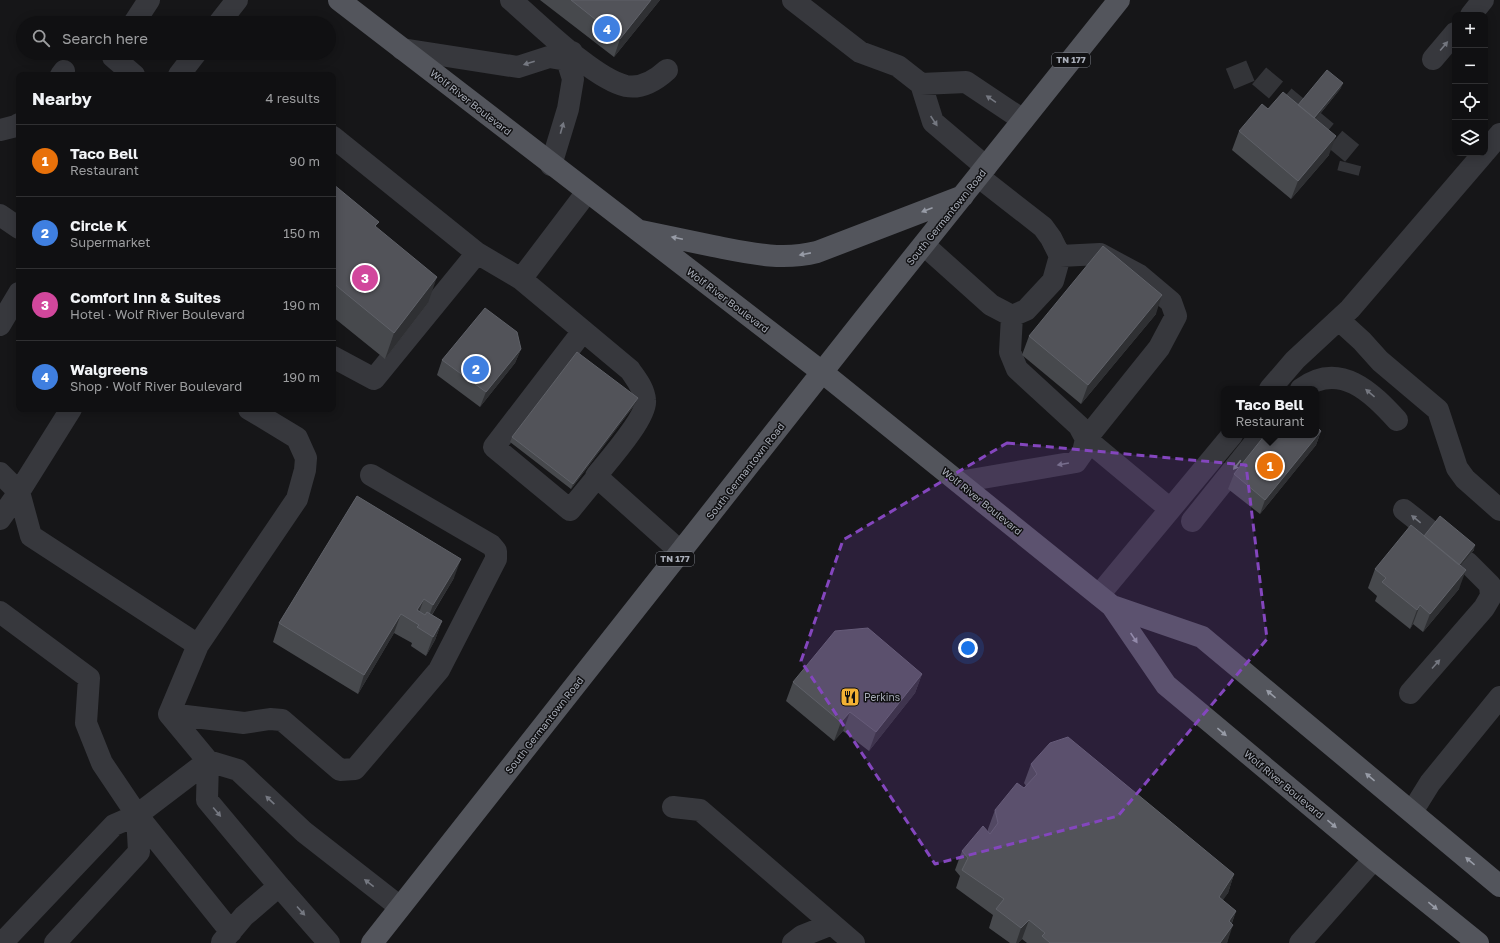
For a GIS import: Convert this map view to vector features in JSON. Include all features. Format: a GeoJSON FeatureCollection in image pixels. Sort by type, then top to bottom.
{"type":"FeatureCollection","features":[{"type":"Feature","properties":{"kind":"main road","name":"Wolf River Boulevard"},"geometry":{"type":"LineString","coordinates":[[339,0],[822,372],[1105,600],[1166,684],[1374,859],[1478,943]]}},
{"type":"Feature","properties":{"kind":"main road","name":"South Germantown Road"},"geometry":{"type":"LineString","coordinates":[[372,943],[822,372],[1119,0]]}},
{"type":"Feature","properties":{"kind":"main road"},"geometry":{"type":"LineString","coordinates":[[636,229],[748,253],[772,257],[794,256],[816,252],[963,196]]}},
{"type":"Feature","properties":{"kind":"main road","name":"Wolf River Boulevard"},"geometry":{"type":"LineString","coordinates":[[1105,600],[1202,637],[1500,886]]}},
{"type":"Feature","properties":{"kind":"street"},"geometry":{"type":"LineString","coordinates":[[139,16],[149,0]]}},
{"type":"Feature","properties":{"kind":"street"},"geometry":{"type":"LineString","coordinates":[[224,16],[237,0]]}},
{"type":"Feature","properties":{"kind":"street"},"geometry":{"type":"LineString","coordinates":[[511,0],[570,56],[598,74],[626,86],[641,86],[655,81],[667,70]]}},
{"type":"Feature","properties":{"kind":"street"},"geometry":{"type":"LineString","coordinates":[[793,0],[860,52],[898,66],[921,84],[933,122],[982,172],[1043,227],[1051,238],[1060,256],[1053,281],[1026,310],[1012,316],[991,306],[924,245]]}},
{"type":"Feature","properties":{"kind":"street"},"geometry":{"type":"LineString","coordinates":[[1473,12],[1483,0]]}},
{"type":"Feature","properties":{"kind":"street"},"geometry":{"type":"LineString","coordinates":[[1433,59],[1452,37]]}},
{"type":"Feature","properties":{"kind":"street"},"geometry":{"type":"LineString","coordinates":[[402,49],[518,67],[548,57],[570,56]]}},
{"type":"Feature","properties":{"kind":"street"},"geometry":{"type":"LineString","coordinates":[[552,165],[568,109],[573,79],[570,56]]}},
{"type":"Feature","properties":{"kind":"street"},"geometry":{"type":"LineString","coordinates":[[116,60],[130,72]]}},
{"type":"Feature","properties":{"kind":"street"},"geometry":{"type":"LineString","coordinates":[[181,72],[191,60]]}},
{"type":"Feature","properties":{"kind":"street"},"geometry":{"type":"LineString","coordinates":[[921,84],[966,82],[1023,120]]}},
{"type":"Feature","properties":{"kind":"street"},"geometry":{"type":"LineString","coordinates":[[0,130],[16,126]]}},
{"type":"Feature","properties":{"kind":"street"},"geometry":{"type":"LineString","coordinates":[[1488,149],[1500,134]]}},
{"type":"Feature","properties":{"kind":"street"},"geometry":{"type":"LineString","coordinates":[[336,139],[478,253],[521,279],[630,370],[642,387],[646,401],[642,417],[570,510],[494,447],[583,331]]}},
{"type":"Feature","properties":{"kind":"street"},"geometry":{"type":"LineString","coordinates":[[1273,386],[1295,360],[1338,320],[1396,256],[1482,156]]}},
{"type":"Feature","properties":{"kind":"street"},"geometry":{"type":"LineString","coordinates":[[521,279],[587,192]]}},
{"type":"Feature","properties":{"kind":"street"},"geometry":{"type":"LineString","coordinates":[[0,215],[16,226]]}},
{"type":"Feature","properties":{"kind":"street"},"geometry":{"type":"LineString","coordinates":[[336,359],[374,379],[478,253]]}},
{"type":"Feature","properties":{"kind":"street"},"geometry":{"type":"LineString","coordinates":[[959,482],[1076,462],[1083,452],[1086,439],[1159,348],[1176,316],[1171,302],[1139,274],[1100,254],[1060,256]]}},
{"type":"Feature","properties":{"kind":"street"},"geometry":{"type":"LineString","coordinates":[[0,325],[16,298]]}},
{"type":"Feature","properties":{"kind":"street"},"geometry":{"type":"LineString","coordinates":[[1012,316],[1010,352],[1017,369],[1079,426],[1086,439],[1170,509]]}},
{"type":"Feature","properties":{"kind":"street"},"geometry":{"type":"LineString","coordinates":[[1338,320],[1362,341],[1380,361],[1438,410],[1457,468],[1465,479],[1500,510]]}},
{"type":"Feature","properties":{"kind":"street"},"geometry":{"type":"LineString","coordinates":[[1307,386],[1323,378],[1340,379],[1357,383],[1368,391],[1397,420]]}},
{"type":"Feature","properties":{"kind":"street"},"geometry":{"type":"LineString","coordinates":[[0,518],[19,492],[69,412]]}},
{"type":"Feature","properties":{"kind":"street"},"geometry":{"type":"LineString","coordinates":[[169,714],[198,645],[297,499],[305,470],[306,458],[297,438],[254,412]]}},
{"type":"Feature","properties":{"kind":"street"},"geometry":{"type":"LineString","coordinates":[[1105,600],[1170,509],[1229,438]]}},
{"type":"Feature","properties":{"kind":"street"},"geometry":{"type":"LineString","coordinates":[[1192,521],[1259,438]]}},
{"type":"Feature","properties":{"kind":"street"},"geometry":{"type":"LineString","coordinates":[[0,473],[19,492],[31,536],[198,645]]}},
{"type":"Feature","properties":{"kind":"street"},"geometry":{"type":"LineString","coordinates":[[169,714],[244,723],[270,719],[282,720],[340,770],[355,769],[439,670],[496,559],[496,551],[491,545],[371,476]]}},
{"type":"Feature","properties":{"kind":"street"},"geometry":{"type":"LineString","coordinates":[[597,477],[681,552]]}},
{"type":"Feature","properties":{"kind":"street"},"geometry":{"type":"LineString","coordinates":[[1404,510],[1428,529]]}},
{"type":"Feature","properties":{"kind":"street"},"geometry":{"type":"LineString","coordinates":[[1410,693],[1472,623],[1491,596],[1490,585],[1468,563]]}},
{"type":"Feature","properties":{"kind":"street"},"geometry":{"type":"LineString","coordinates":[[0,612],[89,678],[86,723],[102,763],[137,815],[226,937],[261,899],[279,886]]}},
{"type":"Feature","properties":{"kind":"street"},"geometry":{"type":"LineString","coordinates":[[1412,812],[1430,783],[1500,698]]}},
{"type":"Feature","properties":{"kind":"street"},"geometry":{"type":"LineString","coordinates":[[169,714],[208,761],[238,770],[304,832],[400,907]]}},
{"type":"Feature","properties":{"kind":"street"},"geometry":{"type":"LineString","coordinates":[[2,943],[114,825],[137,815],[208,761]]}},
{"type":"Feature","properties":{"kind":"street"},"geometry":{"type":"LineString","coordinates":[[208,761],[207,800],[329,943]]}},
{"type":"Feature","properties":{"kind":"street"},"geometry":{"type":"LineString","coordinates":[[673,807],[700,810],[854,943]]}},
{"type":"Feature","properties":{"kind":"street"},"geometry":{"type":"LineString","coordinates":[[55,943],[139,852],[137,815]]}},
{"type":"Feature","properties":{"kind":"street"},"geometry":{"type":"LineString","coordinates":[[1300,943],[1374,859]]}},
{"type":"Feature","properties":{"kind":"street"},"geometry":{"type":"LineString","coordinates":[[793,943],[802,936],[832,924]]}},
{"type":"Feature","properties":{"kind":"highlighted area"},"geometry":{"type":"Polygon","coordinates":[[[1007,443],[1246,465],[1267,639],[1118,816],[935,864],[801,661],[843,540],[1007,443]]]}},
{"type":"Feature","properties":{"kind":"building"},"geometry":{"type":"Polygon","coordinates":[[[571,0],[651,0],[620,39],[571,0]]]}},
{"type":"Feature","properties":{"kind":"building"},"geometry":{"type":"Polygon","coordinates":[[[1327,70],[1343,83],[1314,118],[1298,105],[1327,70]]]}},
{"type":"Feature","properties":{"kind":"building"},"geometry":{"type":"Polygon","coordinates":[[[1283,92],[1336,136],[1298,181],[1239,131],[1262,104],[1268,109],[1283,92]]]}},
{"type":"Feature","properties":{"kind":"building"},"geometry":{"type":"Polygon","coordinates":[[[336,186],[379,222],[375,226],[437,277],[394,333],[336,285],[336,186]]]}},
{"type":"Feature","properties":{"kind":"building"},"geometry":{"type":"Polygon","coordinates":[[[1103,246],[1162,295],[1088,385],[1029,336],[1103,246]]]}},
{"type":"Feature","properties":{"kind":"building"},"geometry":{"type":"Polygon","coordinates":[[[485,308],[517,332],[521,349],[486,392],[442,360],[485,308]]]}},
{"type":"Feature","properties":{"kind":"building"},"geometry":{"type":"Polygon","coordinates":[[[577,352],[638,398],[573,484],[512,437],[577,352]]]}},
{"type":"Feature","properties":{"kind":"building"},"geometry":{"type":"Polygon","coordinates":[[[1263,438],[1315,438],[1265,500],[1234,474],[1263,438]]]}},
{"type":"Feature","properties":{"kind":"building"},"geometry":{"type":"Polygon","coordinates":[[[357,496],[461,559],[433,605],[424,599],[417,610],[425,615],[427,612],[442,621],[433,637],[417,627],[419,625],[401,614],[364,675],[279,623],[357,496]]]}},
{"type":"Feature","properties":{"kind":"building"},"geometry":{"type":"Polygon","coordinates":[[[1440,516],[1475,545],[1459,565],[1424,536],[1440,516]]]}},
{"type":"Feature","properties":{"kind":"building"},"geometry":{"type":"Polygon","coordinates":[[[1411,525],[1466,570],[1430,614],[1420,605],[1417,610],[1382,582],[1386,578],[1375,569],[1411,525]]]}},
{"type":"Feature","properties":{"kind":"building","name":"Perkins"},"geometry":{"type":"Polygon","coordinates":[[[868,628],[922,674],[876,732],[850,712],[841,722],[793,682],[835,631],[868,628]]]}},
{"type":"Feature","properties":{"kind":"building"},"geometry":{"type":"Polygon","coordinates":[[[1068,737],[1234,874],[1219,897],[1236,911],[1229,921],[1233,925],[1220,943],[1050,943],[1042,936],[1045,933],[1029,920],[1021,928],[996,909],[1004,899],[962,870],[968,858],[962,851],[983,826],[990,834],[998,823],[995,810],[1017,783],[1024,788],[1037,774],[1031,764],[1050,743],[1068,737]]]}},
{"type":"Feature","properties":{"kind":"tunnel"},"geometry":{"type":"LineString","coordinates":[[1230,79],[1252,70],[1353,154],[1348,173]]}},
{"type":"Feature","properties":{"kind":"place","name":"Walgreens"},"geometry":{"type":"Point","coordinates":[607,29]}},
{"type":"Feature","properties":{"kind":"place","name":"Comfort Inn & Suites"},"geometry":{"type":"Point","coordinates":[365,278]}},
{"type":"Feature","properties":{"kind":"place","name":"Circle K"},"geometry":{"type":"Point","coordinates":[476,369]}},
{"type":"Feature","properties":{"kind":"place","name":"Taco Bell"},"geometry":{"type":"Point","coordinates":[1270,466]}},
{"type":"Feature","properties":{"kind":"place","name":"Perkins"},"geometry":{"type":"Point","coordinates":[850,697]}}]}
